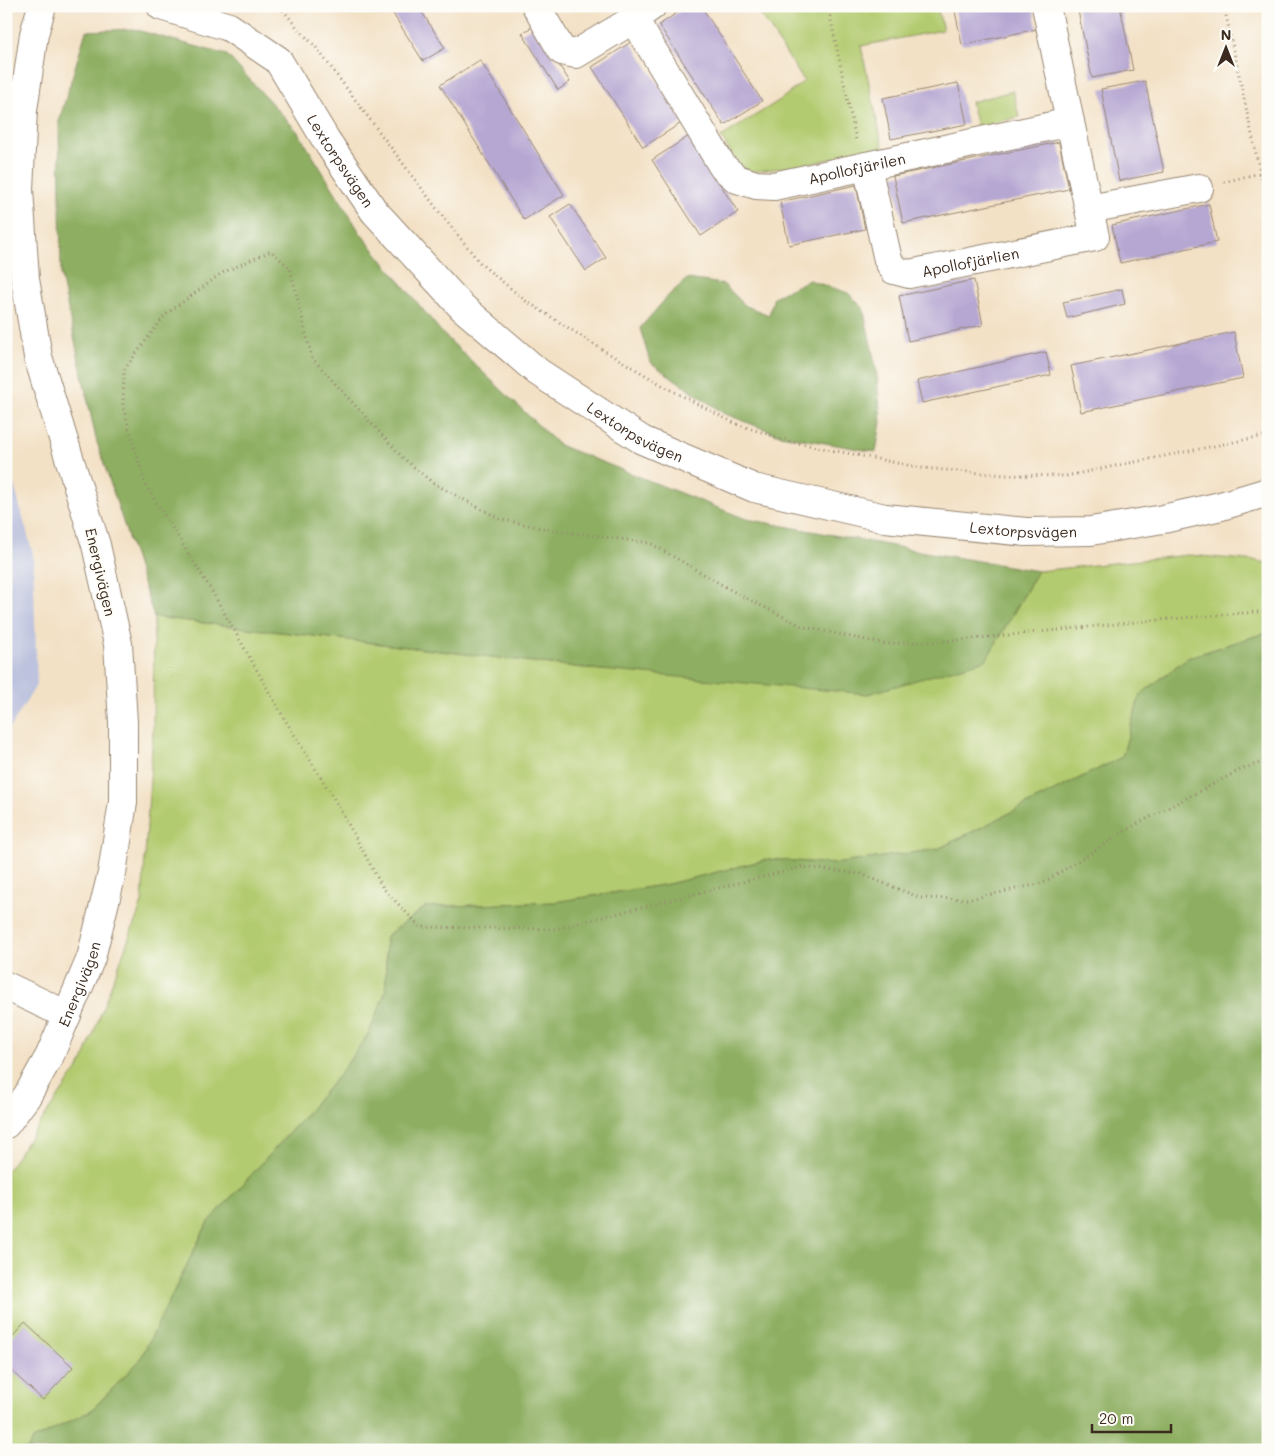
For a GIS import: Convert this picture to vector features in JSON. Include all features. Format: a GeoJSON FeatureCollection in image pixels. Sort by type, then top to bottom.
{"type":"FeatureCollection","features":[{"type":"Feature","properties":{"kind":"street","name":"Energivägen"},"geometry":{"type":"LineString","coordinates":[[6,1124],[27,1096],[50,1055],[91,958],[112,873],[123,802],[124,722],[118,644],[98,554],[38,357],[25,278],[19,189],[23,110],[34,34],[42,6]]}},
{"type":"Feature","properties":{"kind":"street","name":"Lextorpsvägen"},"geometry":{"type":"LineString","coordinates":[[161,6],[228,26],[278,60],[326,140],[374,211],[462,307],[538,372],[642,440],[754,488],[885,518],[1026,532],[1091,530],[1163,519],[1221,506],[1268,492]]}},
{"type":"Feature","properties":{"kind":"street"},"geometry":{"type":"LineString","coordinates":[[536,6],[562,51],[576,54],[643,13]]}},
{"type":"Feature","properties":{"kind":"street"},"geometry":{"type":"LineString","coordinates":[[1046,6],[1070,122]]}},
{"type":"Feature","properties":{"kind":"street","name":"Apollofjärilen"},"geometry":{"type":"LineString","coordinates":[[643,13],[724,167],[737,179],[756,185],[774,186],[1070,122]]}},
{"type":"Feature","properties":{"kind":"street","name":"Apollofjärlien"},"geometry":{"type":"LineString","coordinates":[[864,167],[888,260],[894,270],[909,274],[1095,237],[1070,122]]}},
{"type":"Feature","properties":{"kind":"street"},"geometry":{"type":"LineString","coordinates":[[1089,210],[1199,188]]}},
{"type":"Feature","properties":{"kind":"street"},"geometry":{"type":"LineString","coordinates":[[6,986],[67,1015]]}},
{"type":"Feature","properties":{"kind":"path"},"geometry":{"type":"LineString","coordinates":[[280,6],[299,30],[315,46],[481,264],[526,300],[596,345],[670,389],[736,424],[792,442],[922,468],[1005,475],[1066,476],[1268,435]]}},
{"type":"Feature","properties":{"kind":"path"},"geometry":{"type":"LineString","coordinates":[[828,6],[864,167]]}},
{"type":"Feature","properties":{"kind":"path"},"geometry":{"type":"LineString","coordinates":[[1224,6],[1268,209]]}},
{"type":"Feature","properties":{"kind":"path"},"geometry":{"type":"LineString","coordinates":[[1199,188],[1260,173]]}},
{"type":"Feature","properties":{"kind":"path"},"geometry":{"type":"LineString","coordinates":[[1268,611],[1146,621],[961,640],[885,644],[804,627],[736,592],[650,543],[551,530],[500,519],[434,483],[403,458],[312,358],[290,268],[271,251],[222,273],[165,316],[124,370],[123,407],[145,484],[339,807],[383,888],[420,927],[555,929],[802,867],[861,874],[921,898],[971,899],[1043,883],[1135,825],[1242,769],[1268,760]]}},
{"type":"Feature","properties":{"kind":"shaded area"},"geometry":{"type":"Polygon","coordinates":[[[6,456],[33,554],[37,684],[6,735],[6,456]]]}},
{"type":"Feature","properties":{"kind":"green space"},"geometry":{"type":"Polygon","coordinates":[[[755,6],[862,6],[863,10],[883,6],[937,6],[943,30],[861,46],[883,148],[803,165],[743,173],[721,137],[780,100],[804,81],[755,6]]]}},
{"type":"Feature","properties":{"kind":"green space"},"geometry":{"type":"Polygon","coordinates":[[[133,29],[227,55],[298,132],[361,234],[443,334],[559,445],[746,519],[1038,571],[986,660],[868,694],[601,670],[154,617],[96,439],[61,276],[59,121],[86,31],[133,29]]]}},
{"type":"Feature","properties":{"kind":"green space"},"geometry":{"type":"Polygon","coordinates":[[[1013,91],[1019,117],[977,127],[971,102],[1013,91]]]}},
{"type":"Feature","properties":{"kind":"green space"},"geometry":{"type":"Polygon","coordinates":[[[687,279],[723,284],[746,306],[769,315],[774,297],[809,280],[848,293],[863,308],[876,368],[881,422],[876,452],[780,435],[723,413],[650,362],[640,328],[669,295],[687,279]]]}},
{"type":"Feature","properties":{"kind":"green space"},"geometry":{"type":"Polygon","coordinates":[[[1188,555],[1268,563],[1268,632],[1187,658],[1140,695],[1122,757],[938,849],[834,864],[769,859],[669,884],[555,902],[425,907],[386,936],[386,991],[369,1033],[339,1075],[207,1224],[140,1360],[92,1410],[33,1440],[27,1450],[6,1450],[6,1172],[83,1061],[142,903],[153,732],[154,617],[601,670],[986,660],[1038,571],[1188,555]]]}},
{"type":"Feature","properties":{"kind":"green space"},"geometry":{"type":"Polygon","coordinates":[[[1268,632],[1268,1450],[27,1450],[33,1440],[92,1410],[140,1360],[207,1224],[339,1075],[369,1033],[386,991],[386,936],[426,907],[555,902],[669,884],[769,859],[834,864],[938,849],[1122,757],[1140,695],[1187,658],[1268,632]]]}},
{"type":"Feature","properties":{"kind":"building"},"geometry":{"type":"Polygon","coordinates":[[[388,6],[418,6],[445,48],[423,61],[388,6]]]}},
{"type":"Feature","properties":{"kind":"building"},"geometry":{"type":"Polygon","coordinates":[[[687,6],[701,6],[762,101],[724,125],[659,25],[687,6]]]}},
{"type":"Feature","properties":{"kind":"building"},"geometry":{"type":"Polygon","coordinates":[[[954,6],[1033,6],[1037,29],[962,45],[954,6]]]}},
{"type":"Feature","properties":{"kind":"building"},"geometry":{"type":"Polygon","coordinates":[[[1077,6],[1120,6],[1133,70],[1092,78],[1077,6]]]}},
{"type":"Feature","properties":{"kind":"building"},"geometry":{"type":"Polygon","coordinates":[[[534,26],[570,82],[558,90],[522,33],[534,26]]]}},
{"type":"Feature","properties":{"kind":"building"},"geometry":{"type":"Polygon","coordinates":[[[631,42],[683,122],[643,147],[592,67],[631,42]]]}},
{"type":"Feature","properties":{"kind":"building"},"geometry":{"type":"Polygon","coordinates":[[[480,60],[564,195],[524,220],[440,85],[480,60]]]}},
{"type":"Feature","properties":{"kind":"building"},"geometry":{"type":"Polygon","coordinates":[[[1145,81],[1164,172],[1119,181],[1101,89],[1145,81]]]}},
{"type":"Feature","properties":{"kind":"building"},"geometry":{"type":"Polygon","coordinates":[[[958,83],[967,124],[891,139],[883,98],[958,83]]]}},
{"type":"Feature","properties":{"kind":"building"},"geometry":{"type":"Polygon","coordinates":[[[689,136],[738,212],[701,236],[652,160],[689,136]]]}},
{"type":"Feature","properties":{"kind":"building"},"geometry":{"type":"Polygon","coordinates":[[[1059,142],[1069,189],[903,223],[893,176],[1059,142]]]}},
{"type":"Feature","properties":{"kind":"building"},"geometry":{"type":"Polygon","coordinates":[[[856,185],[865,229],[789,245],[780,202],[856,185]]]}},
{"type":"Feature","properties":{"kind":"building"},"geometry":{"type":"Polygon","coordinates":[[[570,204],[606,258],[586,271],[550,217],[570,204]]]}},
{"type":"Feature","properties":{"kind":"building"},"geometry":{"type":"Polygon","coordinates":[[[1209,204],[1217,242],[1120,263],[1112,225],[1209,204]]]}},
{"type":"Feature","properties":{"kind":"building"},"geometry":{"type":"Polygon","coordinates":[[[974,280],[983,325],[908,341],[899,296],[974,280]]]}},
{"type":"Feature","properties":{"kind":"building"},"geometry":{"type":"Polygon","coordinates":[[[1122,289],[1125,304],[1067,318],[1063,302],[1122,289]]]}},
{"type":"Feature","properties":{"kind":"building"},"geometry":{"type":"Polygon","coordinates":[[[1234,332],[1243,378],[1081,412],[1071,366],[1234,332]]]}},
{"type":"Feature","properties":{"kind":"building"},"geometry":{"type":"Polygon","coordinates":[[[1046,352],[1051,375],[922,403],[917,381],[1046,352]]]}},
{"type":"Feature","properties":{"kind":"building"},"geometry":{"type":"Polygon","coordinates":[[[25,1323],[73,1367],[43,1400],[6,1366],[6,1344],[25,1323]]]}}]}
